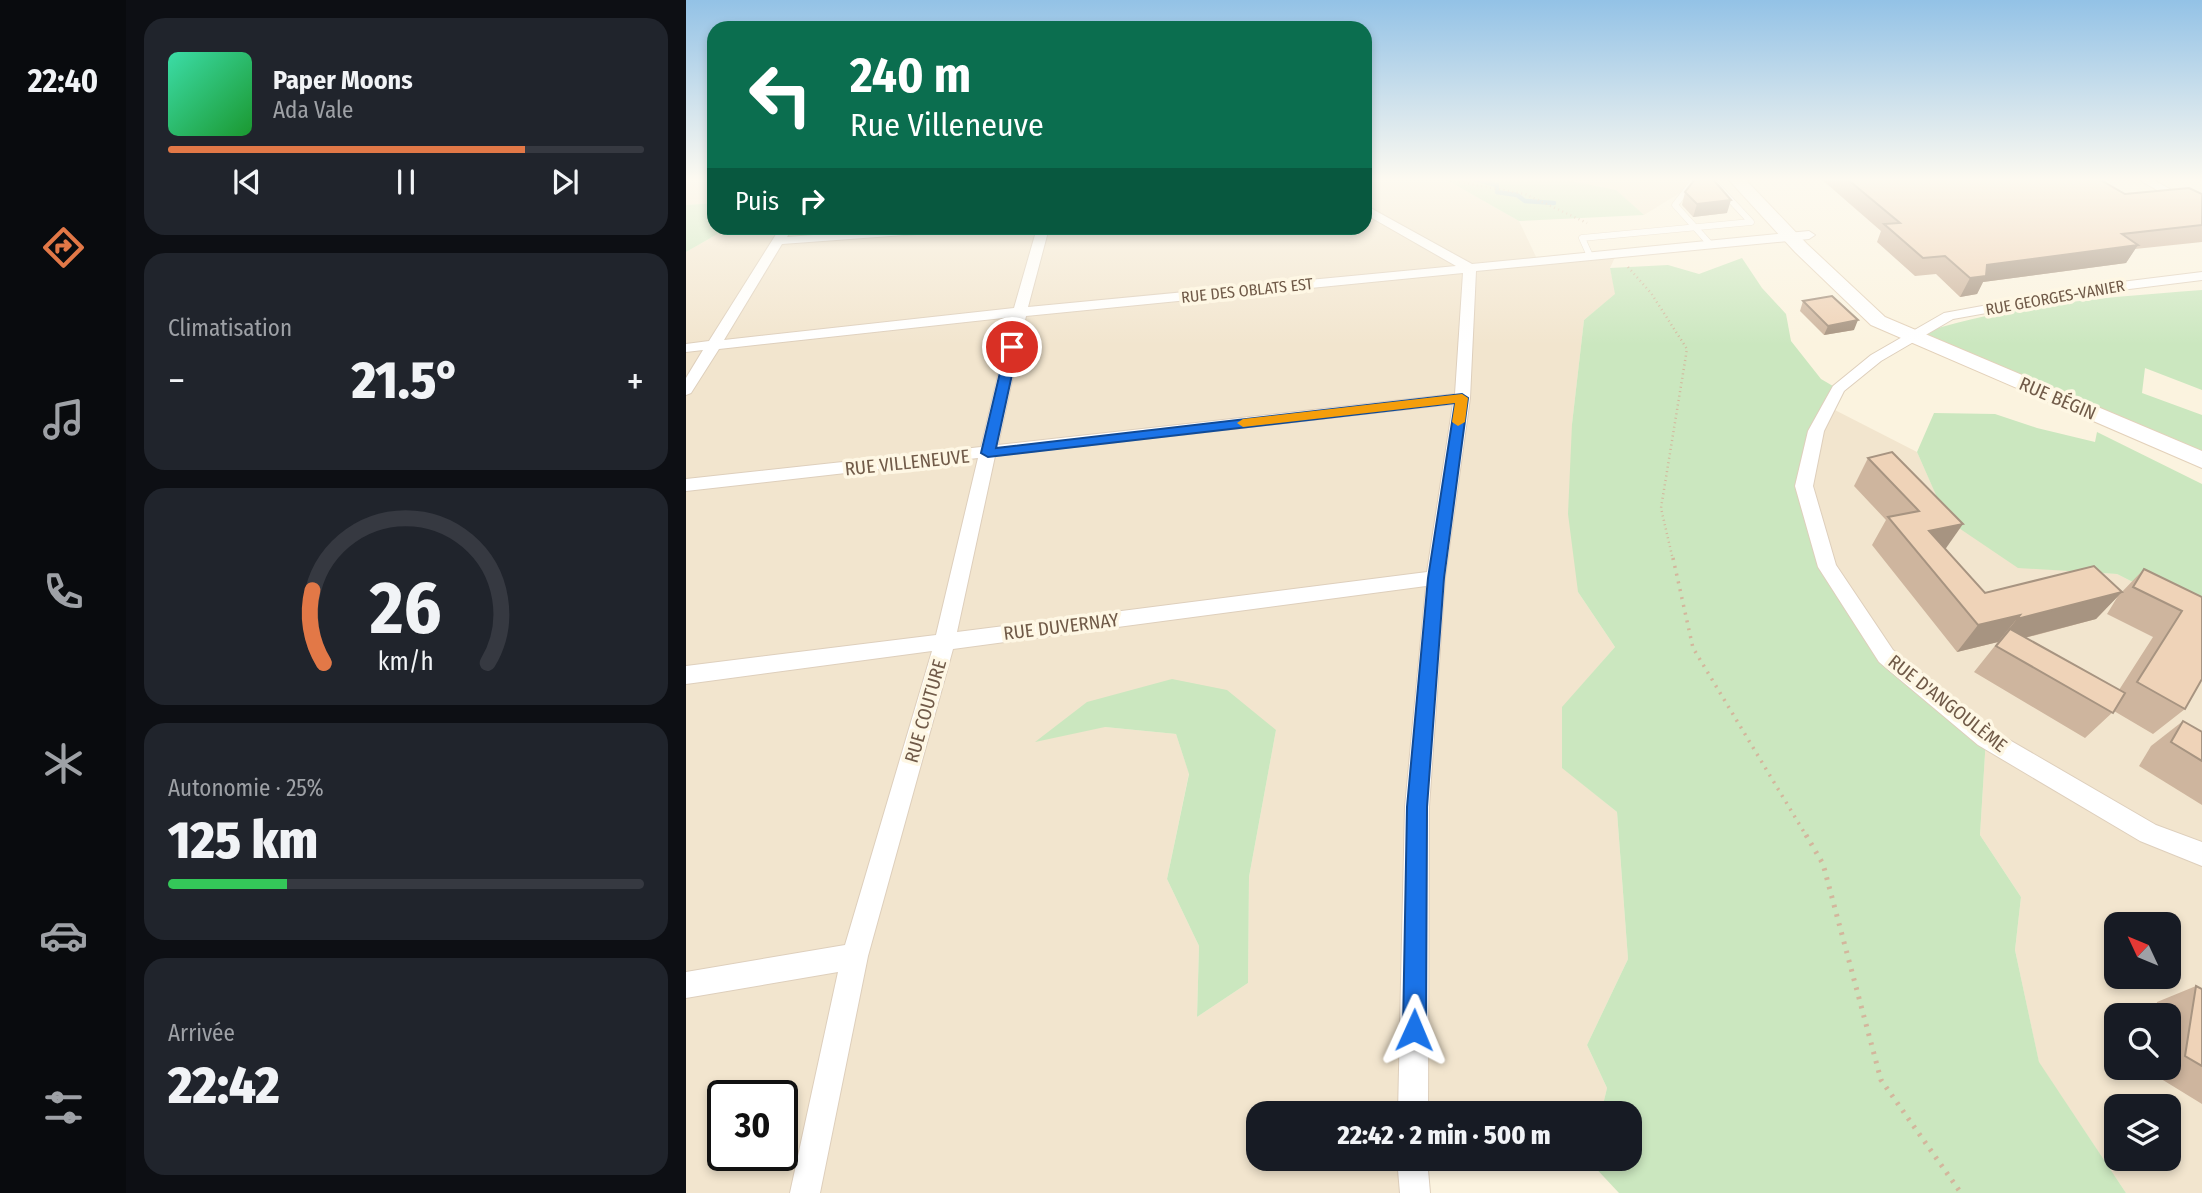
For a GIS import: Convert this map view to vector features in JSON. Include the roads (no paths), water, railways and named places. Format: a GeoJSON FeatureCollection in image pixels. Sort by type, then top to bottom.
{"type":"FeatureCollection","features":[{"type":"Feature","properties":{"kind":"street"},"geometry":{"type":"LineString","coordinates":[[1409,234],[1470,268],[1462,398],[1436,578],[1417,807],[1413,1101]]}},
{"type":"Feature","properties":{"kind":"street","name":"RUE BÉGIN"},"geometry":{"type":"LineString","coordinates":[[1797,234],[1878,321],[2202,460]]}},
{"type":"Feature","properties":{"kind":"street"},"geometry":{"type":"LineString","coordinates":[[686,390],[782,235]]}},
{"type":"Feature","properties":{"kind":"street"},"geometry":{"type":"LineString","coordinates":[[779,241],[856,235]]}},
{"type":"Feature","properties":{"kind":"street","name":"RUE COUTURE"},"geometry":{"type":"LineString","coordinates":[[805,1193],[855,956],[945,641],[1040,235]]}},
{"type":"Feature","properties":{"kind":"street","name":"RUE DES OBLATS EST"},"geometry":{"type":"LineString","coordinates":[[686,348],[1020,312],[1799,236]]}},
{"type":"Feature","properties":{"kind":"street","name":"RUE GEORGES-VANIER"},"geometry":{"type":"LineString","coordinates":[[1913,336],[1949,316],[2097,289],[2202,276]]}},
{"type":"Feature","properties":{"kind":"street","name":"RUE D'ANGOULÈME"},"geometry":{"type":"LineString","coordinates":[[1913,336],[1876,358],[1838,389],[1816,431],[1804,486],[1826,567],[1886,656],[1986,738],[2148,832],[2202,854]]}},
{"type":"Feature","properties":{"kind":"street","name":"RUE VILLENEUVE"},"geometry":{"type":"LineString","coordinates":[[686,485],[1462,398]]}},
{"type":"Feature","properties":{"kind":"street","name":"RUE DUVERNAY"},"geometry":{"type":"LineString","coordinates":[[686,675],[1436,578]]}},
{"type":"Feature","properties":{"kind":"street"},"geometry":{"type":"LineString","coordinates":[[686,985],[855,956]]}},
{"type":"Feature","properties":{"kind":"street"},"geometry":{"type":"LineString","coordinates":[[1413,1171],[1415,1193]]}},
{"type":"Feature","properties":{"kind":"lane"},"geometry":{"type":"LineString","coordinates":[[1590,256],[1582,238],[1630,234]]}},
{"type":"Feature","properties":{"kind":"lane"},"geometry":{"type":"LineString","coordinates":[[1699,234],[1710,244]]}}]}
